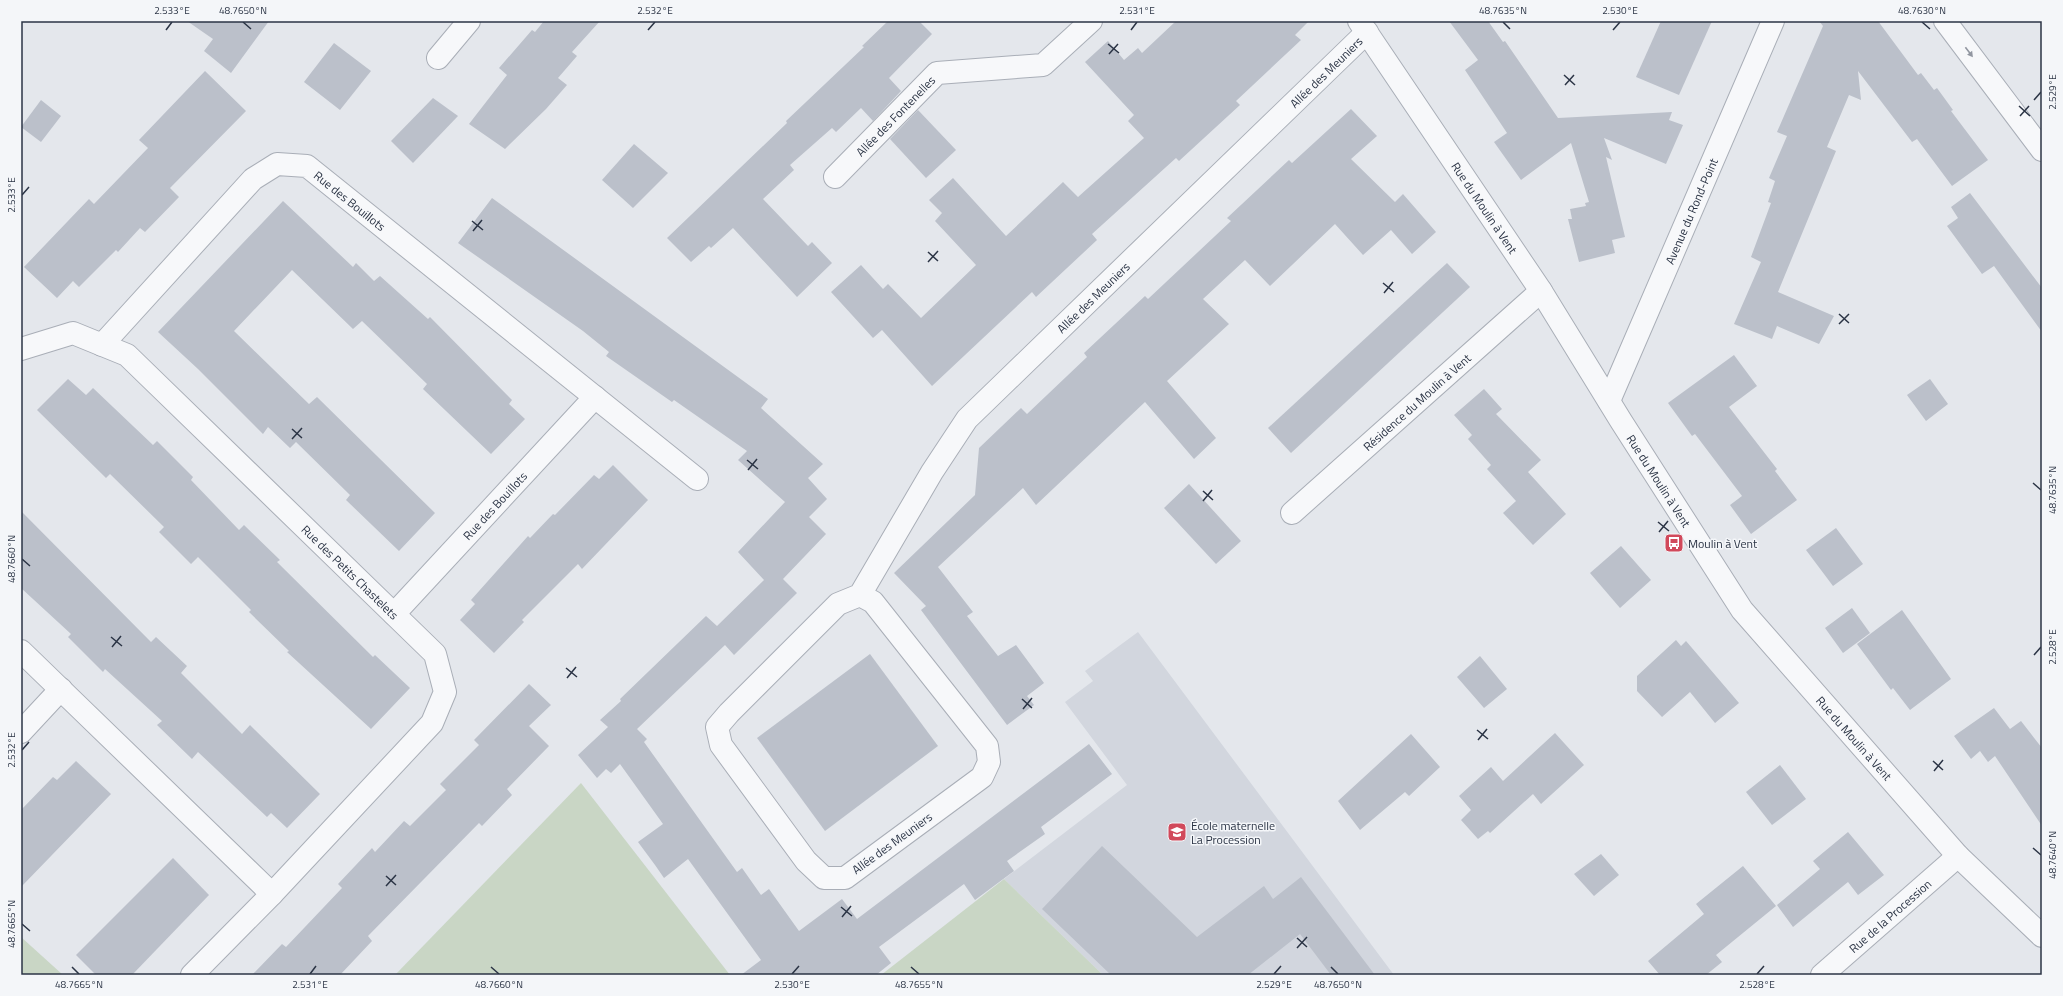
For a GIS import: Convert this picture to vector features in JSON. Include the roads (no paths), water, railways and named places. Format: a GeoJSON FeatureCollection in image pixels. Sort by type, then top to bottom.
{"type":"FeatureCollection","features":[{"type":"Feature","properties":{"kind":"street"},"geometry":{"type":"LineString","coordinates":[[438,58],[469,21]]}},
{"type":"Feature","properties":{"kind":"street","name":"Allée des Fontenelles"},"geometry":{"type":"LineString","coordinates":[[835,177],[938,73],[1043,65],[1091,21]]}},
{"type":"Feature","properties":{"kind":"street","name":"Avenue du Rond-Point"},"geometry":{"type":"LineString","coordinates":[[1609,401],[1772,21]]}},
{"type":"Feature","properties":{"kind":"street"},"geometry":{"type":"LineString","coordinates":[[1945,21],[2042,150]]}},
{"type":"Feature","properties":{"kind":"street","name":"Rue du Moulin à Vent"},"geometry":{"type":"LineString","coordinates":[[1363,26],[1541,291],[1742,610],[1958,856],[2042,936]]}},
{"type":"Feature","properties":{"kind":"street","name":"Allée des Meuniers"},"geometry":{"type":"LineString","coordinates":[[860,595],[873,602],[987,746],[989,762],[982,777],[845,878],[824,878],[806,861],[720,745],[717,727],[729,713],[838,604],[860,595],[932,472],[967,419],[1363,26]]}},
{"type":"Feature","properties":{"kind":"street","name":"Rue des Bouillots"},"geometry":{"type":"LineString","coordinates":[[102,345],[253,179],[277,164],[307,166],[697,479]]}},
{"type":"Feature","properties":{"kind":"street","name":"Résidence du Moulin à Vent"},"geometry":{"type":"LineString","coordinates":[[1292,514],[1541,291]]}},
{"type":"Feature","properties":{"kind":"street","name":"Rue des Petits Chastelets"},"geometry":{"type":"LineString","coordinates":[[21,349],[73,333],[127,356],[435,654],[445,692],[432,723],[272,894],[192,975]]}},
{"type":"Feature","properties":{"kind":"street","name":"Rue des Bouillots"},"geometry":{"type":"LineString","coordinates":[[394,614],[595,397]]}},
{"type":"Feature","properties":{"kind":"street"},"geometry":{"type":"LineString","coordinates":[[21,651],[272,894]]}},
{"type":"Feature","properties":{"kind":"street"},"geometry":{"type":"LineString","coordinates":[[21,732],[61,689]]}},
{"type":"Feature","properties":{"kind":"street","name":"Rue de la Procession"},"geometry":{"type":"LineString","coordinates":[[1822,975],[1958,856]]}},
{"type":"Feature","properties":{"kind":"place","name":"Moulin à Vent"},"geometry":{"type":"Point","coordinates":[1674,543]}},
{"type":"Feature","properties":{"kind":"place","name":"École maternelle La Procession"},"geometry":{"type":"Point","coordinates":[1177,832]}}]}
